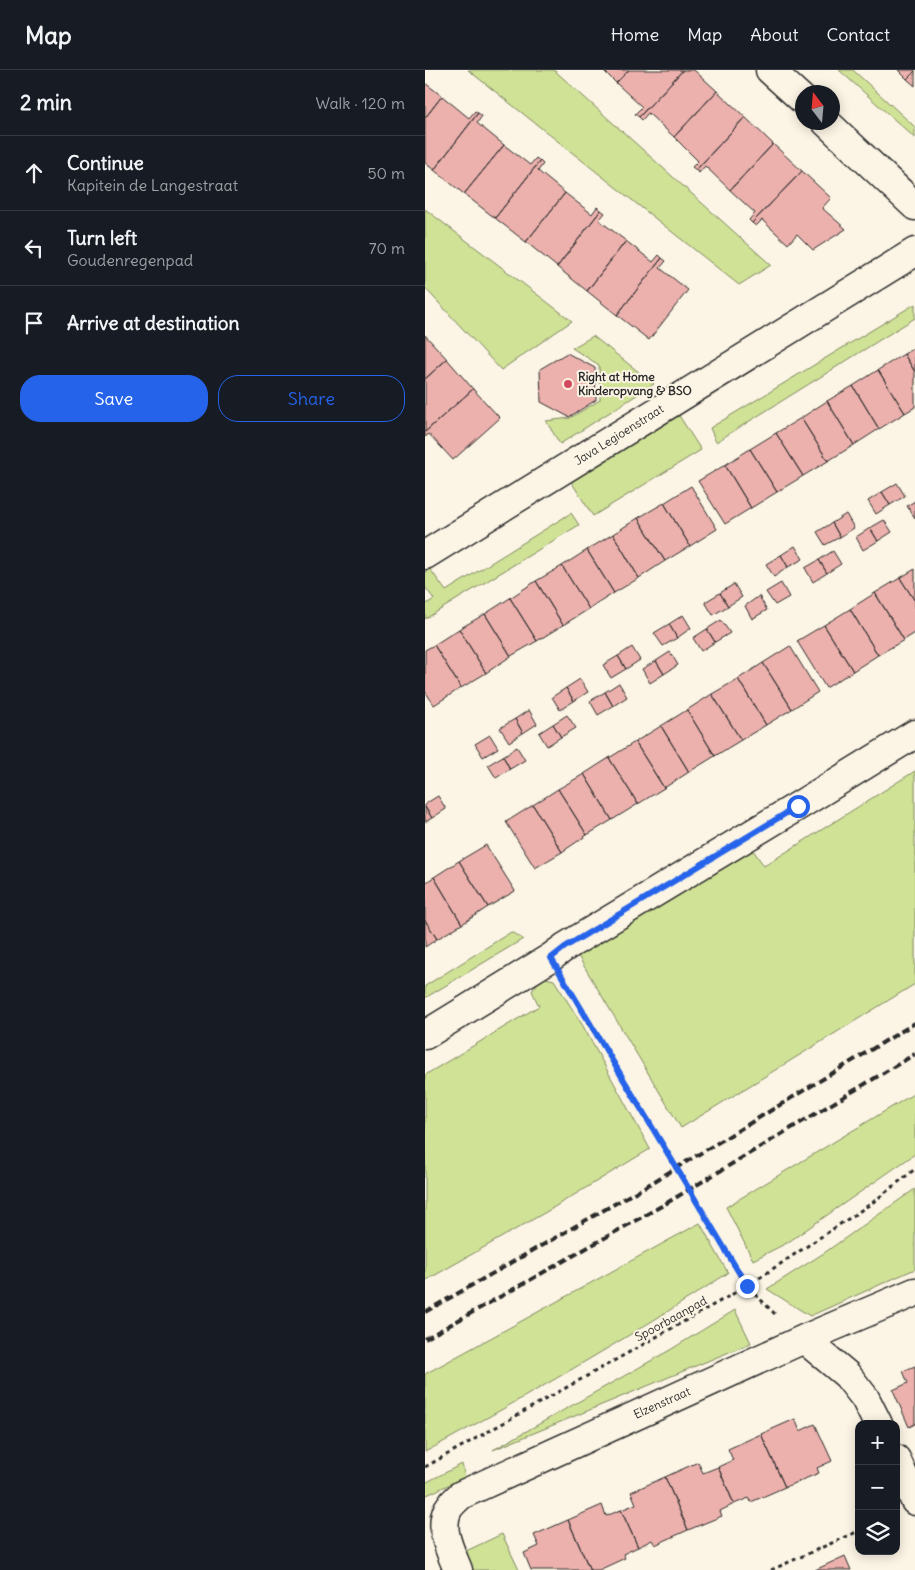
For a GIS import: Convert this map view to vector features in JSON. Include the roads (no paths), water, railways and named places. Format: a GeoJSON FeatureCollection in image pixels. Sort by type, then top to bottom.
{"type":"FeatureCollection","features":[{"type":"Feature","properties":{"kind":"street"},"geometry":{"type":"LineString","coordinates":[[770,70],[795,93]]}},
{"type":"Feature","properties":{"kind":"street"},"geometry":{"type":"LineString","coordinates":[[835,130],[915,206]]}},
{"type":"Feature","properties":{"kind":"street","name":"Java Legioenstraat"},"geometry":{"type":"LineString","coordinates":[[425,556],[915,252]]}},
{"type":"Feature","properties":{"kind":"street"},"geometry":{"type":"LineString","coordinates":[[425,1034],[915,734]]}},
{"type":"Feature","properties":{"kind":"street","name":"Elzenstraat"},"geometry":{"type":"LineString","coordinates":[[458,1570],[447,1544],[444,1526],[448,1509],[461,1494],[804,1339],[915,1292]]}},
{"type":"Feature","properties":{"kind":"street"},"geometry":{"type":"LineString","coordinates":[[804,1339],[847,1375],[865,1398],[876,1420]]}},
{"type":"Feature","properties":{"kind":"street"},"geometry":{"type":"LineString","coordinates":[[899,1465],[915,1501]]}},
{"type":"Feature","properties":{"kind":"railway"},"geometry":{"type":"LineString","coordinates":[[425,1312],[653,1182],[915,1023]]}},
{"type":"Feature","properties":{"kind":"railway"},"geometry":{"type":"LineString","coordinates":[[425,1339],[665,1204],[915,1054]]}},
{"type":"Feature","properties":{"kind":"place","name":"Right at Home Kinderopvang & BSO"},"geometry":{"type":"Point","coordinates":[568,384]}}]}
